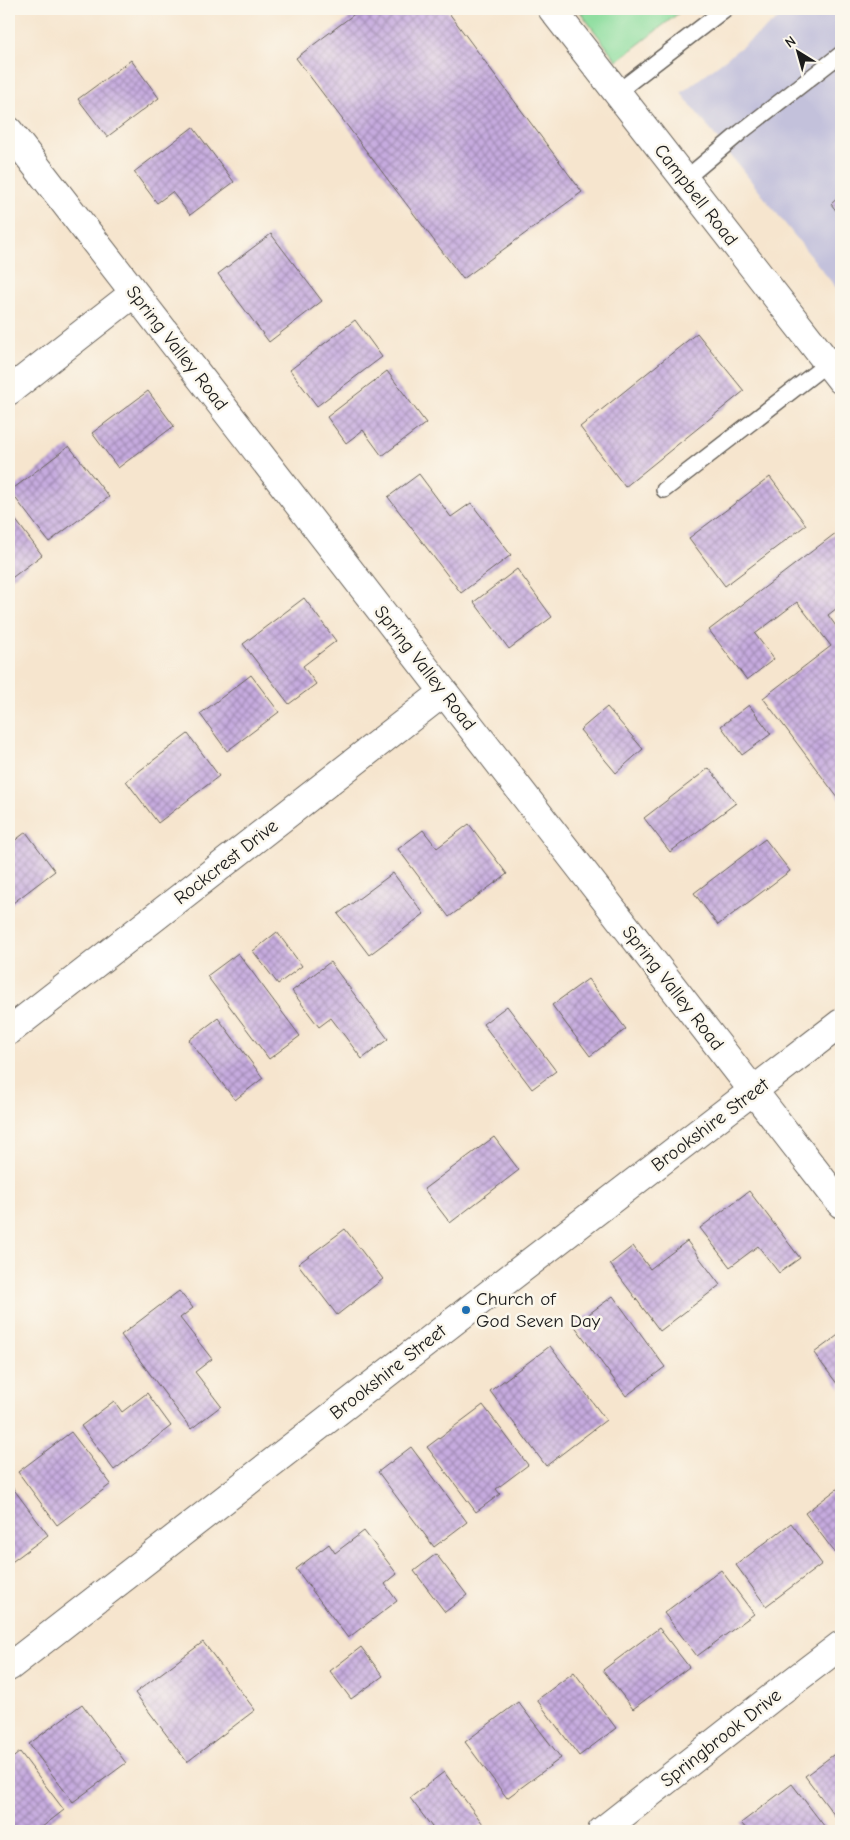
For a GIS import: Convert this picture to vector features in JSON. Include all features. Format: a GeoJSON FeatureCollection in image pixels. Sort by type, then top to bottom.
{"type":"FeatureCollection","features":[{"type":"Feature","properties":{"kind":"street","name":"Campbell Road"},"geometry":{"type":"LineString","coordinates":[[552,9],[835,371]]}},
{"type":"Feature","properties":{"kind":"street","name":"Spring Valley Road"},"geometry":{"type":"LineString","coordinates":[[9,131],[841,1204]]}},
{"type":"Feature","properties":{"kind":"street"},"geometry":{"type":"LineString","coordinates":[[9,391],[134,293]]}},
{"type":"Feature","properties":{"kind":"street","name":"Rockcrest Drive"},"geometry":{"type":"LineString","coordinates":[[9,1031],[444,692]]}},
{"type":"Feature","properties":{"kind":"street","name":"Brookshire Street"},"geometry":{"type":"LineString","coordinates":[[9,1667],[841,1023]]}},
{"type":"Feature","properties":{"kind":"street","name":"Springbrook Drive"},"geometry":{"type":"LineString","coordinates":[[602,1831],[841,1646]]}},
{"type":"Feature","properties":{"kind":"lane"},"geometry":{"type":"LineString","coordinates":[[616,93],[725,9]]}},
{"type":"Feature","properties":{"kind":"lane"},"geometry":{"type":"LineString","coordinates":[[684,180],[741,132],[841,54]]}},
{"type":"Feature","properties":{"kind":"lane"},"geometry":{"type":"LineString","coordinates":[[664,490],[835,371]]}},
{"type":"Feature","properties":{"kind":"shaded area"},"geometry":{"type":"Polygon","coordinates":[[[791,9],[841,9],[841,294],[681,93],[791,9]]]}},
{"type":"Feature","properties":{"kind":"green space"},"geometry":{"type":"Polygon","coordinates":[[[578,9],[684,9],[617,61],[578,9]]]}},
{"type":"Feature","properties":{"kind":"building"},"geometry":{"type":"Polygon","coordinates":[[[361,9],[446,9],[582,192],[463,279],[296,58],[361,9]]]}},
{"type":"Feature","properties":{"kind":"building"},"geometry":{"type":"Polygon","coordinates":[[[131,60],[159,98],[107,137],[78,99],[131,60]]]}},
{"type":"Feature","properties":{"kind":"building"},"geometry":{"type":"Polygon","coordinates":[[[193,127],[234,182],[190,215],[172,192],[157,203],[134,172],[193,127]]]}},
{"type":"Feature","properties":{"kind":"building"},"geometry":{"type":"Polygon","coordinates":[[[841,195],[841,217],[831,204],[841,195]]]}},
{"type":"Feature","properties":{"kind":"building"},"geometry":{"type":"Polygon","coordinates":[[[271,234],[322,301],[269,342],[218,274],[271,234]]]}},
{"type":"Feature","properties":{"kind":"building"},"geometry":{"type":"Polygon","coordinates":[[[355,320],[382,357],[317,406],[290,370],[355,320]]]}},
{"type":"Feature","properties":{"kind":"building"},"geometry":{"type":"Polygon","coordinates":[[[697,333],[744,391],[625,487],[580,427],[697,333]]]}},
{"type":"Feature","properties":{"kind":"building"},"geometry":{"type":"Polygon","coordinates":[[[387,371],[426,423],[382,456],[363,430],[346,443],[327,417],[387,371]]]}},
{"type":"Feature","properties":{"kind":"building"},"geometry":{"type":"Polygon","coordinates":[[[148,391],[174,426],[118,468],[92,433],[148,391]]]}},
{"type":"Feature","properties":{"kind":"building"},"geometry":{"type":"Polygon","coordinates":[[[69,446],[109,497],[49,542],[10,491],[69,446]]]}},
{"type":"Feature","properties":{"kind":"building"},"geometry":{"type":"Polygon","coordinates":[[[419,474],[451,517],[471,503],[511,555],[461,593],[388,497],[419,474]]]}},
{"type":"Feature","properties":{"kind":"building"},"geometry":{"type":"Polygon","coordinates":[[[770,477],[806,525],[725,586],[689,538],[770,477]]]}},
{"type":"Feature","properties":{"kind":"building"},"geometry":{"type":"Polygon","coordinates":[[[9,511],[42,555],[9,580],[9,511]]]}},
{"type":"Feature","properties":{"kind":"building"},"geometry":{"type":"Polygon","coordinates":[[[841,529],[841,605],[828,615],[841,633],[841,802],[763,698],[831,646],[797,602],[755,634],[774,659],[747,680],[709,630],[841,529]]]}},
{"type":"Feature","properties":{"kind":"building"},"geometry":{"type":"Polygon","coordinates":[[[517,569],[552,617],[509,649],[474,602],[517,569]]]}},
{"type":"Feature","properties":{"kind":"building"},"geometry":{"type":"Polygon","coordinates":[[[304,598],[336,641],[303,666],[316,684],[289,704],[243,644],[304,598]]]}},
{"type":"Feature","properties":{"kind":"building"},"geometry":{"type":"Polygon","coordinates":[[[251,675],[279,712],[227,751],[200,714],[251,675]]]}},
{"type":"Feature","properties":{"kind":"building"},"geometry":{"type":"Polygon","coordinates":[[[749,705],[771,734],[742,755],[721,726],[749,705]]]}},
{"type":"Feature","properties":{"kind":"building"},"geometry":{"type":"Polygon","coordinates":[[[607,707],[643,749],[616,773],[580,730],[607,707]]]}},
{"type":"Feature","properties":{"kind":"building"},"geometry":{"type":"Polygon","coordinates":[[[188,734],[219,776],[158,823],[126,781],[188,734]]]}},
{"type":"Feature","properties":{"kind":"building"},"geometry":{"type":"Polygon","coordinates":[[[709,768],[736,803],[670,852],[644,818],[709,768]]]}},
{"type":"Feature","properties":{"kind":"building"},"geometry":{"type":"Polygon","coordinates":[[[469,824],[507,874],[449,917],[398,849],[423,830],[437,848],[469,824]]]}},
{"type":"Feature","properties":{"kind":"building"},"geometry":{"type":"Polygon","coordinates":[[[26,832],[55,871],[9,906],[9,845],[26,832]]]}},
{"type":"Feature","properties":{"kind":"building"},"geometry":{"type":"Polygon","coordinates":[[[765,839],[790,871],[718,925],[694,893],[765,839]]]}},
{"type":"Feature","properties":{"kind":"building"},"geometry":{"type":"Polygon","coordinates":[[[393,873],[424,914],[369,955],[338,914],[393,873]]]}},
{"type":"Feature","properties":{"kind":"building"},"geometry":{"type":"Polygon","coordinates":[[[277,932],[302,966],[278,984],[253,951],[277,932]]]}},
{"type":"Feature","properties":{"kind":"building"},"geometry":{"type":"Polygon","coordinates":[[[238,953],[300,1036],[269,1059],[207,976],[238,953]]]}},
{"type":"Feature","properties":{"kind":"building"},"geometry":{"type":"Polygon","coordinates":[[[330,962],[388,1039],[362,1059],[331,1018],[319,1027],[292,991],[330,962]]]}},
{"type":"Feature","properties":{"kind":"building"},"geometry":{"type":"Polygon","coordinates":[[[588,979],[626,1029],[590,1056],[552,1005],[588,979]]]}},
{"type":"Feature","properties":{"kind":"building"},"geometry":{"type":"Polygon","coordinates":[[[507,1006],[556,1071],[532,1089],[483,1024],[507,1006]]]}},
{"type":"Feature","properties":{"kind":"building"},"geometry":{"type":"Polygon","coordinates":[[[218,1018],[263,1078],[235,1100],[189,1040],[218,1018]]]}},
{"type":"Feature","properties":{"kind":"building"},"geometry":{"type":"Polygon","coordinates":[[[494,1137],[519,1170],[450,1223],[424,1189],[494,1137]]]}},
{"type":"Feature","properties":{"kind":"building"},"geometry":{"type":"Polygon","coordinates":[[[749,1191],[800,1258],[779,1273],[758,1246],[730,1267],[700,1228],[749,1191]]]}},
{"type":"Feature","properties":{"kind":"building"},"geometry":{"type":"Polygon","coordinates":[[[345,1229],[383,1279],[337,1315],[298,1264],[345,1229]]]}},
{"type":"Feature","properties":{"kind":"building"},"geometry":{"type":"Polygon","coordinates":[[[687,1241],[720,1285],[660,1331],[610,1264],[633,1246],[650,1269],[687,1241]]]}},
{"type":"Feature","properties":{"kind":"building"},"geometry":{"type":"Polygon","coordinates":[[[179,1291],[193,1308],[180,1318],[212,1359],[195,1372],[221,1406],[191,1429],[121,1335],[179,1291]]]}},
{"type":"Feature","properties":{"kind":"building"},"geometry":{"type":"Polygon","coordinates":[[[613,1296],[665,1367],[626,1396],[574,1325],[613,1296]]]}},
{"type":"Feature","properties":{"kind":"building"},"geometry":{"type":"Polygon","coordinates":[[[841,1333],[841,1389],[814,1353],[841,1333]]]}},
{"type":"Feature","properties":{"kind":"building"},"geometry":{"type":"Polygon","coordinates":[[[550,1346],[606,1420],[546,1466],[490,1391],[550,1346]]]}},
{"type":"Feature","properties":{"kind":"building"},"geometry":{"type":"Polygon","coordinates":[[[147,1393],[171,1426],[114,1470],[81,1426],[114,1401],[122,1412],[147,1393]]]}},
{"type":"Feature","properties":{"kind":"building"},"geometry":{"type":"Polygon","coordinates":[[[483,1405],[528,1465],[496,1489],[500,1494],[476,1512],[427,1447],[483,1405]]]}},
{"type":"Feature","properties":{"kind":"building"},"geometry":{"type":"Polygon","coordinates":[[[71,1432],[111,1484],[57,1525],[18,1472],[71,1432]]]}},
{"type":"Feature","properties":{"kind":"building"},"geometry":{"type":"Polygon","coordinates":[[[411,1447],[467,1522],[434,1547],[378,1472],[411,1447]]]}},
{"type":"Feature","properties":{"kind":"building"},"geometry":{"type":"Polygon","coordinates":[[[9,1483],[48,1535],[9,1564],[9,1483]]]}},
{"type":"Feature","properties":{"kind":"building"},"geometry":{"type":"Polygon","coordinates":[[[841,1486],[841,1550],[836,1554],[805,1513],[841,1486]]]}},
{"type":"Feature","properties":{"kind":"building"},"geometry":{"type":"Polygon","coordinates":[[[791,1523],[822,1564],[766,1606],[736,1565],[791,1523]]]}},
{"type":"Feature","properties":{"kind":"building"},"geometry":{"type":"Polygon","coordinates":[[[364,1531],[397,1574],[385,1584],[397,1601],[348,1638],[296,1569],[329,1544],[335,1553],[364,1531]]]}},
{"type":"Feature","properties":{"kind":"building"},"geometry":{"type":"Polygon","coordinates":[[[436,1554],[467,1595],[445,1612],[414,1571],[436,1554]]]}},
{"type":"Feature","properties":{"kind":"building"},"geometry":{"type":"Polygon","coordinates":[[[721,1570],[754,1614],[697,1656],[664,1613],[721,1570]]]}},
{"type":"Feature","properties":{"kind":"building"},"geometry":{"type":"Polygon","coordinates":[[[659,1628],[689,1667],[633,1709],[603,1670],[659,1628]]]}},
{"type":"Feature","properties":{"kind":"building"},"geometry":{"type":"Polygon","coordinates":[[[203,1642],[255,1710],[187,1762],[135,1693],[203,1642]]]}},
{"type":"Feature","properties":{"kind":"building"},"geometry":{"type":"Polygon","coordinates":[[[361,1647],[383,1676],[351,1699],[330,1671],[361,1647]]]}},
{"type":"Feature","properties":{"kind":"building"},"geometry":{"type":"Polygon","coordinates":[[[574,1672],[616,1728],[579,1756],[537,1700],[574,1672]]]}},
{"type":"Feature","properties":{"kind":"building"},"geometry":{"type":"Polygon","coordinates":[[[518,1702],[561,1758],[507,1798],[465,1742],[518,1702]]]}},
{"type":"Feature","properties":{"kind":"building"},"geometry":{"type":"Polygon","coordinates":[[[82,1704],[126,1763],[73,1802],[29,1744],[82,1704]]]}},
{"type":"Feature","properties":{"kind":"building"},"geometry":{"type":"Polygon","coordinates":[[[841,1749],[841,1824],[805,1776],[841,1749]]]}},
{"type":"Feature","properties":{"kind":"building"},"geometry":{"type":"Polygon","coordinates":[[[20,1752],[64,1810],[37,1831],[9,1831],[9,1761],[20,1752]]]}},
{"type":"Feature","properties":{"kind":"building"},"geometry":{"type":"Polygon","coordinates":[[[444,1772],[483,1824],[474,1831],[435,1831],[410,1798],[444,1772]]]}},
{"type":"Feature","properties":{"kind":"building"},"geometry":{"type":"Polygon","coordinates":[[[792,1784],[828,1831],[748,1831],[741,1823],[792,1784]]]}},
{"type":"Feature","properties":{"kind":"building"},"geometry":{"type":"Polygon","coordinates":[[[412,1826],[416,1831],[405,1831],[412,1826]]]}},
{"type":"Feature","properties":{"kind":"place","name":"Church of God Seven Day"},"geometry":{"type":"Point","coordinates":[466,1310]}}]}
